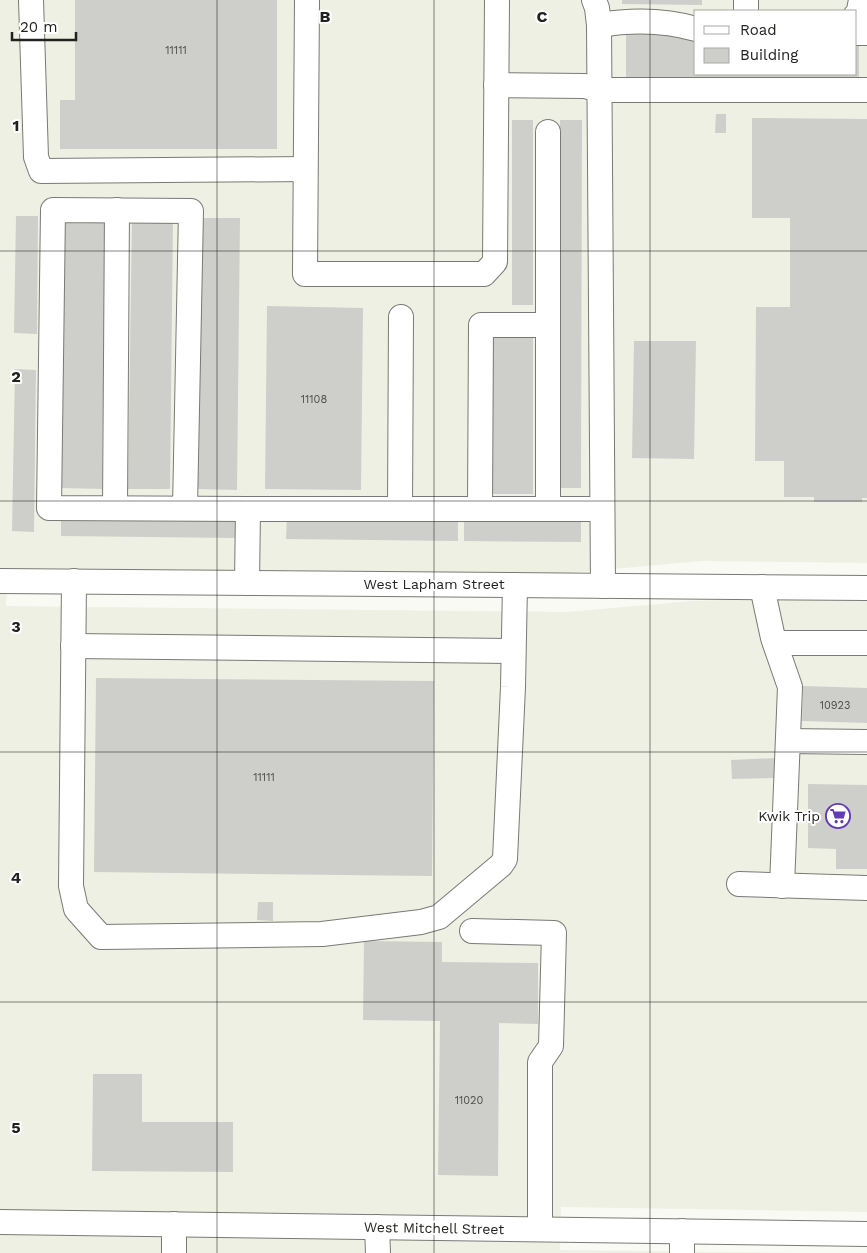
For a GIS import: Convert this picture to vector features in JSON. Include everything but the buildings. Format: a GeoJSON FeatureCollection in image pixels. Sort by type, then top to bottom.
{"type":"FeatureCollection","features":[{"type":"Feature","properties":{"kind":"street"},"geometry":{"type":"LineString","coordinates":[[31,0],[36,157],[41,171],[305,169]]}},
{"type":"Feature","properties":{"kind":"street"},"geometry":{"type":"LineString","coordinates":[[307,0],[305,274],[484,274],[495,262],[497,0]]}},
{"type":"Feature","properties":{"kind":"street"},"geometry":{"type":"LineString","coordinates":[[594,0],[597,8],[598,25],[599,90],[603,586]]}},
{"type":"Feature","properties":{"kind":"street"},"geometry":{"type":"LineString","coordinates":[[857,15],[861,0]]}},
{"type":"Feature","properties":{"kind":"street"},"geometry":{"type":"LineString","coordinates":[[598,25],[622,21],[678,24],[694,28]]}},
{"type":"Feature","properties":{"kind":"street"},"geometry":{"type":"LineString","coordinates":[[496,85],[585,86],[599,90],[867,90]]}},
{"type":"Feature","properties":{"kind":"street"},"geometry":{"type":"LineString","coordinates":[[548,132],[548,508]]}},
{"type":"Feature","properties":{"kind":"street"},"geometry":{"type":"LineString","coordinates":[[185,508],[191,211],[53,210],[49,508],[602,509]]}},
{"type":"Feature","properties":{"kind":"street"},"geometry":{"type":"LineString","coordinates":[[115,508],[117,210]]}},
{"type":"Feature","properties":{"kind":"street"},"geometry":{"type":"LineString","coordinates":[[400,509],[401,317]]}},
{"type":"Feature","properties":{"kind":"street"},"geometry":{"type":"LineString","coordinates":[[480,508],[480,325],[548,325]]}},
{"type":"Feature","properties":{"kind":"street"},"geometry":{"type":"LineString","coordinates":[[247,583],[248,509]]}},
{"type":"Feature","properties":{"kind":"street","name":"West Lapham Street"},"geometry":{"type":"LineString","coordinates":[[0,581],[867,588]]}},
{"type":"Feature","properties":{"kind":"street"},"geometry":{"type":"LineString","coordinates":[[74,581],[71,886],[76,909],[100,937],[110,938],[322,934],[421,922],[438,917],[501,865],[505,860],[514,651],[514,585]]}},
{"type":"Feature","properties":{"kind":"street"},"geometry":{"type":"LineString","coordinates":[[762,587],[775,643],[790,687],[782,886]]}},
{"type":"Feature","properties":{"kind":"street"},"geometry":{"type":"LineString","coordinates":[[775,643],[867,643]]}},
{"type":"Feature","properties":{"kind":"street"},"geometry":{"type":"LineString","coordinates":[[73,646],[514,651]]}},
{"type":"Feature","properties":{"kind":"street"},"geometry":{"type":"LineString","coordinates":[[788,741],[867,742]]}},
{"type":"Feature","properties":{"kind":"street"},"geometry":{"type":"LineString","coordinates":[[739,884],[867,888]]}},
{"type":"Feature","properties":{"kind":"street"},"geometry":{"type":"LineString","coordinates":[[472,931],[554,933],[551,1046],[540,1062],[540,1229]]}},
{"type":"Feature","properties":{"kind":"street","name":"West Mitchell Street"},"geometry":{"type":"LineString","coordinates":[[0,1222],[540,1229],[682,1242],[867,1234]]}},
{"type":"Feature","properties":{"kind":"street"},"geometry":{"type":"LineString","coordinates":[[174,1224],[174,1253]]}},
{"type":"Feature","properties":{"kind":"street"},"geometry":{"type":"LineString","coordinates":[[378,1227],[378,1253]]}},
{"type":"Feature","properties":{"kind":"shaded area"},"geometry":{"type":"Polygon","coordinates":[[[0,0],[867,0],[867,563],[702,561],[570,573],[8,568],[6,606],[568,612],[692,601],[757,599],[867,601],[867,1212],[561,1207],[560,1250],[799,1253],[0,1253],[0,0]]]}},
{"type":"Feature","properties":{"kind":"place","name":"Kwik Trip"},"geometry":{"type":"Point","coordinates":[838,816]}}]}
